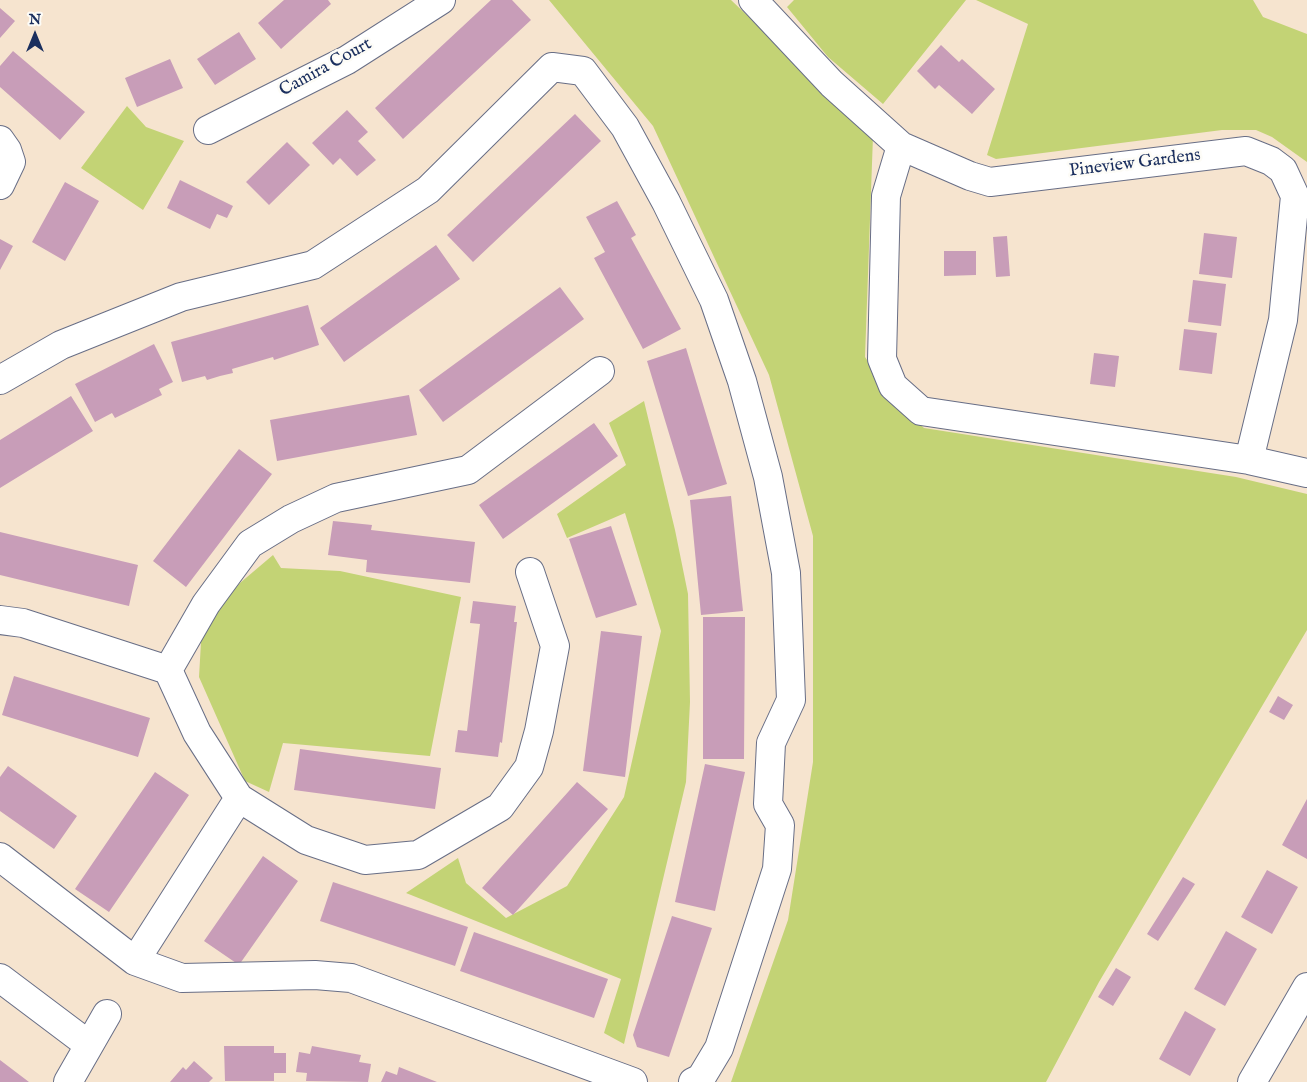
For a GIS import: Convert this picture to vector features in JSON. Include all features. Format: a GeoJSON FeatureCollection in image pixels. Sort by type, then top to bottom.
{"type":"FeatureCollection","features":[{"type":"Feature","properties":{"kind":"street","name":"Camira Court"},"geometry":{"type":"LineString","coordinates":[[208,130],[347,60],[441,0]]}},
{"type":"Feature","properties":{"kind":"street","name":"Pineview Gardens"},"geometry":{"type":"LineString","coordinates":[[753,0],[832,84],[901,146],[970,176],[990,182],[1246,151],[1271,161],[1284,170],[1295,196],[1283,320],[1249,460]]}},
{"type":"Feature","properties":{"kind":"street"},"geometry":{"type":"LineString","coordinates":[[0,380],[61,345],[181,297],[313,265],[428,190],[552,67],[582,71],[624,128],[666,202],[714,300],[742,381],[768,477],[786,573],[791,700],[771,742],[768,804],[780,825],[777,869],[719,1048],[701,1078],[693,1082]]}},
{"type":"Feature","properties":{"kind":"street"},"geometry":{"type":"LineString","coordinates":[[0,140],[7,150],[11,162],[0,185]]}},
{"type":"Feature","properties":{"kind":"street"},"geometry":{"type":"LineString","coordinates":[[901,146],[886,196],[882,359],[894,386],[921,411],[1249,460],[1307,473]]}},
{"type":"Feature","properties":{"kind":"street"},"geometry":{"type":"LineString","coordinates":[[168,670],[206,604],[250,544],[291,519],[336,498],[468,470],[600,372]]}},
{"type":"Feature","properties":{"kind":"street"},"geometry":{"type":"LineString","coordinates":[[0,620],[23,623],[168,670],[197,733],[240,798],[306,840],[365,860],[418,856],[500,807],[529,767],[539,731],[555,646],[530,572]]}},
{"type":"Feature","properties":{"kind":"street"},"geometry":{"type":"LineString","coordinates":[[134,961],[240,798]]}},
{"type":"Feature","properties":{"kind":"street"},"geometry":{"type":"LineString","coordinates":[[0,857],[134,961],[182,978],[315,975],[351,978],[633,1082]]}},
{"type":"Feature","properties":{"kind":"street"},"geometry":{"type":"LineString","coordinates":[[0,978],[89,1045]]}},
{"type":"Feature","properties":{"kind":"street"},"geometry":{"type":"LineString","coordinates":[[1252,1082],[1307,987]]}},
{"type":"Feature","properties":{"kind":"street"},"geometry":{"type":"LineString","coordinates":[[68,1082],[107,1014]]}},
{"type":"Feature","properties":{"kind":"green space"},"geometry":{"type":"Polygon","coordinates":[[[549,0],[731,0],[873,136],[865,357],[897,404],[924,428],[1236,477],[1307,494],[1307,630],[1099,982],[1046,1082],[731,1082],[788,920],[813,762],[813,536],[769,375],[653,126],[549,0]]]}},
{"type":"Feature","properties":{"kind":"green space"},"geometry":{"type":"Polygon","coordinates":[[[794,0],[966,0],[883,104],[828,57],[787,7],[794,0]]]}},
{"type":"Feature","properties":{"kind":"green space"},"geometry":{"type":"Polygon","coordinates":[[[976,0],[1253,0],[1263,17],[1307,34],[1307,162],[1272,137],[1256,130],[1222,130],[996,159],[987,155],[1028,24],[976,0]]]}},
{"type":"Feature","properties":{"kind":"green space"},"geometry":{"type":"Polygon","coordinates":[[[127,106],[146,127],[184,141],[143,210],[81,168],[127,106]]]}},
{"type":"Feature","properties":{"kind":"green space"},"geometry":{"type":"Polygon","coordinates":[[[644,401],[675,530],[688,594],[690,702],[686,782],[624,1044],[604,1033],[621,979],[406,893],[458,858],[466,883],[506,918],[567,886],[624,797],[661,631],[625,513],[567,538],[557,514],[626,465],[609,423],[644,401]]]}},
{"type":"Feature","properties":{"kind":"green space"},"geometry":{"type":"Polygon","coordinates":[[[273,555],[281,568],[340,571],[461,597],[430,756],[283,743],[269,792],[245,781],[199,677],[202,625],[240,583],[273,555]]]}},
{"type":"Feature","properties":{"kind":"building"},"geometry":{"type":"Polygon","coordinates":[[[284,0],[328,0],[331,4],[281,49],[258,23],[284,0]]]}},
{"type":"Feature","properties":{"kind":"building"},"geometry":{"type":"Polygon","coordinates":[[[491,0],[512,0],[531,20],[403,139],[375,108],[491,0]]]}},
{"type":"Feature","properties":{"kind":"building"},"geometry":{"type":"Polygon","coordinates":[[[0,8],[15,21],[0,38],[0,8]]]}},
{"type":"Feature","properties":{"kind":"building"},"geometry":{"type":"Polygon","coordinates":[[[239,32],[256,59],[215,85],[197,59],[239,32]]]}},
{"type":"Feature","properties":{"kind":"building"},"geometry":{"type":"Polygon","coordinates":[[[941,45],[959,62],[962,59],[995,89],[972,114],[939,85],[935,89],[917,71],[941,45]]]}},
{"type":"Feature","properties":{"kind":"building"},"geometry":{"type":"Polygon","coordinates":[[[13,51],[85,112],[60,140],[0,87],[0,66],[13,51]]]}},
{"type":"Feature","properties":{"kind":"building"},"geometry":{"type":"Polygon","coordinates":[[[170,59],[183,88],[137,107],[125,78],[170,59]]]}},
{"type":"Feature","properties":{"kind":"building"},"geometry":{"type":"Polygon","coordinates":[[[347,110],[368,132],[358,141],[376,160],[357,176],[340,158],[333,165],[312,143],[347,110]]]}},
{"type":"Feature","properties":{"kind":"building"},"geometry":{"type":"Polygon","coordinates":[[[575,114],[601,141],[473,262],[447,235],[575,114]]]}},
{"type":"Feature","properties":{"kind":"building"},"geometry":{"type":"Polygon","coordinates":[[[287,142],[310,165],[269,205],[246,182],[287,142]]]}},
{"type":"Feature","properties":{"kind":"building"},"geometry":{"type":"Polygon","coordinates":[[[180,180],[233,206],[227,218],[217,214],[210,229],[167,208],[180,180]]]}},
{"type":"Feature","properties":{"kind":"building"},"geometry":{"type":"Polygon","coordinates":[[[65,182],[99,201],[65,261],[32,242],[65,182]]]}},
{"type":"Feature","properties":{"kind":"building"},"geometry":{"type":"Polygon","coordinates":[[[617,201],[636,235],[631,238],[681,329],[643,349],[594,258],[605,252],[586,217],[617,201]]]}},
{"type":"Feature","properties":{"kind":"building"},"geometry":{"type":"Polygon","coordinates":[[[1204,233],[1237,237],[1232,278],[1199,274],[1204,233]]]}},
{"type":"Feature","properties":{"kind":"building"},"geometry":{"type":"Polygon","coordinates":[[[1007,236],[1010,276],[996,277],[993,237],[1007,236]]]}},
{"type":"Feature","properties":{"kind":"building"},"geometry":{"type":"Polygon","coordinates":[[[0,239],[13,246],[0,270],[0,239]]]}},
{"type":"Feature","properties":{"kind":"building"},"geometry":{"type":"Polygon","coordinates":[[[436,245],[460,279],[344,362],[320,328],[436,245]]]}},
{"type":"Feature","properties":{"kind":"building"},"geometry":{"type":"Polygon","coordinates":[[[944,251],[976,251],[976,275],[944,276],[944,251]]]}},
{"type":"Feature","properties":{"kind":"building"},"geometry":{"type":"Polygon","coordinates":[[[1193,280],[1226,284],[1221,326],[1188,322],[1193,280]]]}},
{"type":"Feature","properties":{"kind":"building"},"geometry":{"type":"Polygon","coordinates":[[[560,287],[584,319],[443,422],[419,390],[560,287]]]}},
{"type":"Feature","properties":{"kind":"building"},"geometry":{"type":"Polygon","coordinates":[[[308,305],[319,345],[274,360],[273,357],[232,369],[233,373],[207,380],[205,376],[182,382],[171,342],[308,305]]]}},
{"type":"Feature","properties":{"kind":"building"},"geometry":{"type":"Polygon","coordinates":[[[1184,329],[1217,333],[1212,374],[1179,370],[1184,329]]]}},
{"type":"Feature","properties":{"kind":"building"},"geometry":{"type":"Polygon","coordinates":[[[154,344],[173,382],[159,389],[162,395],[115,418],[112,413],[95,422],[75,384],[154,344]]]}},
{"type":"Feature","properties":{"kind":"building"},"geometry":{"type":"Polygon","coordinates":[[[686,348],[727,484],[688,496],[647,361],[686,348]]]}},
{"type":"Feature","properties":{"kind":"building"},"geometry":{"type":"Polygon","coordinates":[[[1094,353],[1119,356],[1115,387],[1090,384],[1094,353]]]}},
{"type":"Feature","properties":{"kind":"building"},"geometry":{"type":"Polygon","coordinates":[[[409,395],[417,435],[277,461],[270,420],[409,395]]]}},
{"type":"Feature","properties":{"kind":"building"},"geometry":{"type":"Polygon","coordinates":[[[71,396],[93,431],[0,488],[0,440],[71,396]]]}},
{"type":"Feature","properties":{"kind":"building"},"geometry":{"type":"Polygon","coordinates":[[[594,423],[618,456],[503,539],[479,505],[594,423]]]}},
{"type":"Feature","properties":{"kind":"building"},"geometry":{"type":"Polygon","coordinates":[[[239,449],[272,474],[186,587],[153,561],[239,449]]]}},
{"type":"Feature","properties":{"kind":"building"},"geometry":{"type":"Polygon","coordinates":[[[731,496],[743,611],[701,615],[690,500],[731,496]]]}},
{"type":"Feature","properties":{"kind":"building"},"geometry":{"type":"Polygon","coordinates":[[[333,521],[372,525],[371,530],[475,542],[470,583],[366,572],[367,560],[328,555],[333,521]]]}},
{"type":"Feature","properties":{"kind":"building"},"geometry":{"type":"Polygon","coordinates":[[[611,526],[637,605],[596,618],[569,539],[611,526]]]}},
{"type":"Feature","properties":{"kind":"building"},"geometry":{"type":"Polygon","coordinates":[[[0,532],[138,565],[129,606],[0,575],[0,532]]]}},
{"type":"Feature","properties":{"kind":"building"},"geometry":{"type":"Polygon","coordinates":[[[473,601],[516,606],[514,622],[517,622],[502,743],[500,742],[498,757],[455,752],[458,730],[467,731],[480,624],[470,623],[473,601]]]}},
{"type":"Feature","properties":{"kind":"building"},"geometry":{"type":"Polygon","coordinates":[[[703,617],[745,617],[744,759],[703,759],[703,617]]]}},
{"type":"Feature","properties":{"kind":"building"},"geometry":{"type":"Polygon","coordinates":[[[601,631],[642,636],[625,777],[583,771],[601,631]]]}},
{"type":"Feature","properties":{"kind":"building"},"geometry":{"type":"Polygon","coordinates":[[[14,676],[150,718],[138,757],[2,715],[14,676]]]}},
{"type":"Feature","properties":{"kind":"building"},"geometry":{"type":"Polygon","coordinates":[[[1278,696],[1293,705],[1284,720],[1269,712],[1278,696]]]}},
{"type":"Feature","properties":{"kind":"building"},"geometry":{"type":"Polygon","coordinates":[[[300,749],[441,768],[435,809],[294,790],[300,749]]]}},
{"type":"Feature","properties":{"kind":"building"},"geometry":{"type":"Polygon","coordinates":[[[705,764],[745,772],[715,911],[675,902],[705,764]]]}},
{"type":"Feature","properties":{"kind":"building"},"geometry":{"type":"Polygon","coordinates":[[[8,766],[77,816],[54,849],[0,811],[0,777],[8,766]]]}},
{"type":"Feature","properties":{"kind":"building"},"geometry":{"type":"Polygon","coordinates":[[[155,772],[189,795],[109,912],[75,889],[155,772]]]}},
{"type":"Feature","properties":{"kind":"building"},"geometry":{"type":"Polygon","coordinates":[[[577,782],[608,809],[513,915],[482,888],[577,782]]]}},
{"type":"Feature","properties":{"kind":"building"},"geometry":{"type":"Polygon","coordinates":[[[1307,799],[1307,859],[1282,845],[1307,799]]]}},
{"type":"Feature","properties":{"kind":"building"},"geometry":{"type":"Polygon","coordinates":[[[263,856],[298,881],[239,965],[204,941],[263,856]]]}},
{"type":"Feature","properties":{"kind":"building"},"geometry":{"type":"Polygon","coordinates":[[[1267,870],[1298,887],[1272,934],[1241,917],[1267,870]]]}},
{"type":"Feature","properties":{"kind":"building"},"geometry":{"type":"Polygon","coordinates":[[[1183,877],[1195,884],[1158,941],[1147,934],[1183,877]]]}},
{"type":"Feature","properties":{"kind":"building"},"geometry":{"type":"Polygon","coordinates":[[[333,882],[468,927],[455,966],[320,921],[333,882]]]}},
{"type":"Feature","properties":{"kind":"building"},"geometry":{"type":"Polygon","coordinates":[[[672,916],[712,928],[669,1057],[637,1047],[633,1035],[672,916]]]}},
{"type":"Feature","properties":{"kind":"building"},"geometry":{"type":"Polygon","coordinates":[[[1226,931],[1257,949],[1225,1006],[1194,989],[1226,931]]]}},
{"type":"Feature","properties":{"kind":"building"},"geometry":{"type":"Polygon","coordinates":[[[474,932],[608,979],[594,1018],[460,971],[474,932]]]}},
{"type":"Feature","properties":{"kind":"building"},"geometry":{"type":"Polygon","coordinates":[[[1116,968],[1131,977],[1113,1006],[1098,997],[1116,968]]]}},
{"type":"Feature","properties":{"kind":"building"},"geometry":{"type":"Polygon","coordinates":[[[1185,1011],[1216,1029],[1190,1076],[1159,1059],[1185,1011]]]}},
{"type":"Feature","properties":{"kind":"building"},"geometry":{"type":"Polygon","coordinates":[[[224,1046],[274,1046],[274,1053],[286,1053],[286,1073],[274,1073],[274,1081],[225,1081],[224,1046]]]}},
{"type":"Feature","properties":{"kind":"building"},"geometry":{"type":"Polygon","coordinates":[[[312,1046],[361,1055],[359,1062],[371,1064],[368,1082],[306,1081],[307,1073],[296,1072],[299,1052],[310,1054],[312,1046]]]}},
{"type":"Feature","properties":{"kind":"building"},"geometry":{"type":"Polygon","coordinates":[[[0,1060],[29,1082],[0,1082],[0,1060]]]}},
{"type":"Feature","properties":{"kind":"building"},"geometry":{"type":"Polygon","coordinates":[[[194,1061],[213,1078],[209,1082],[170,1082],[183,1067],[186,1070],[194,1061]]]}},
{"type":"Feature","properties":{"kind":"building"},"geometry":{"type":"Polygon","coordinates":[[[399,1067],[437,1082],[381,1082],[386,1071],[397,1075],[399,1067]]]}}]}
